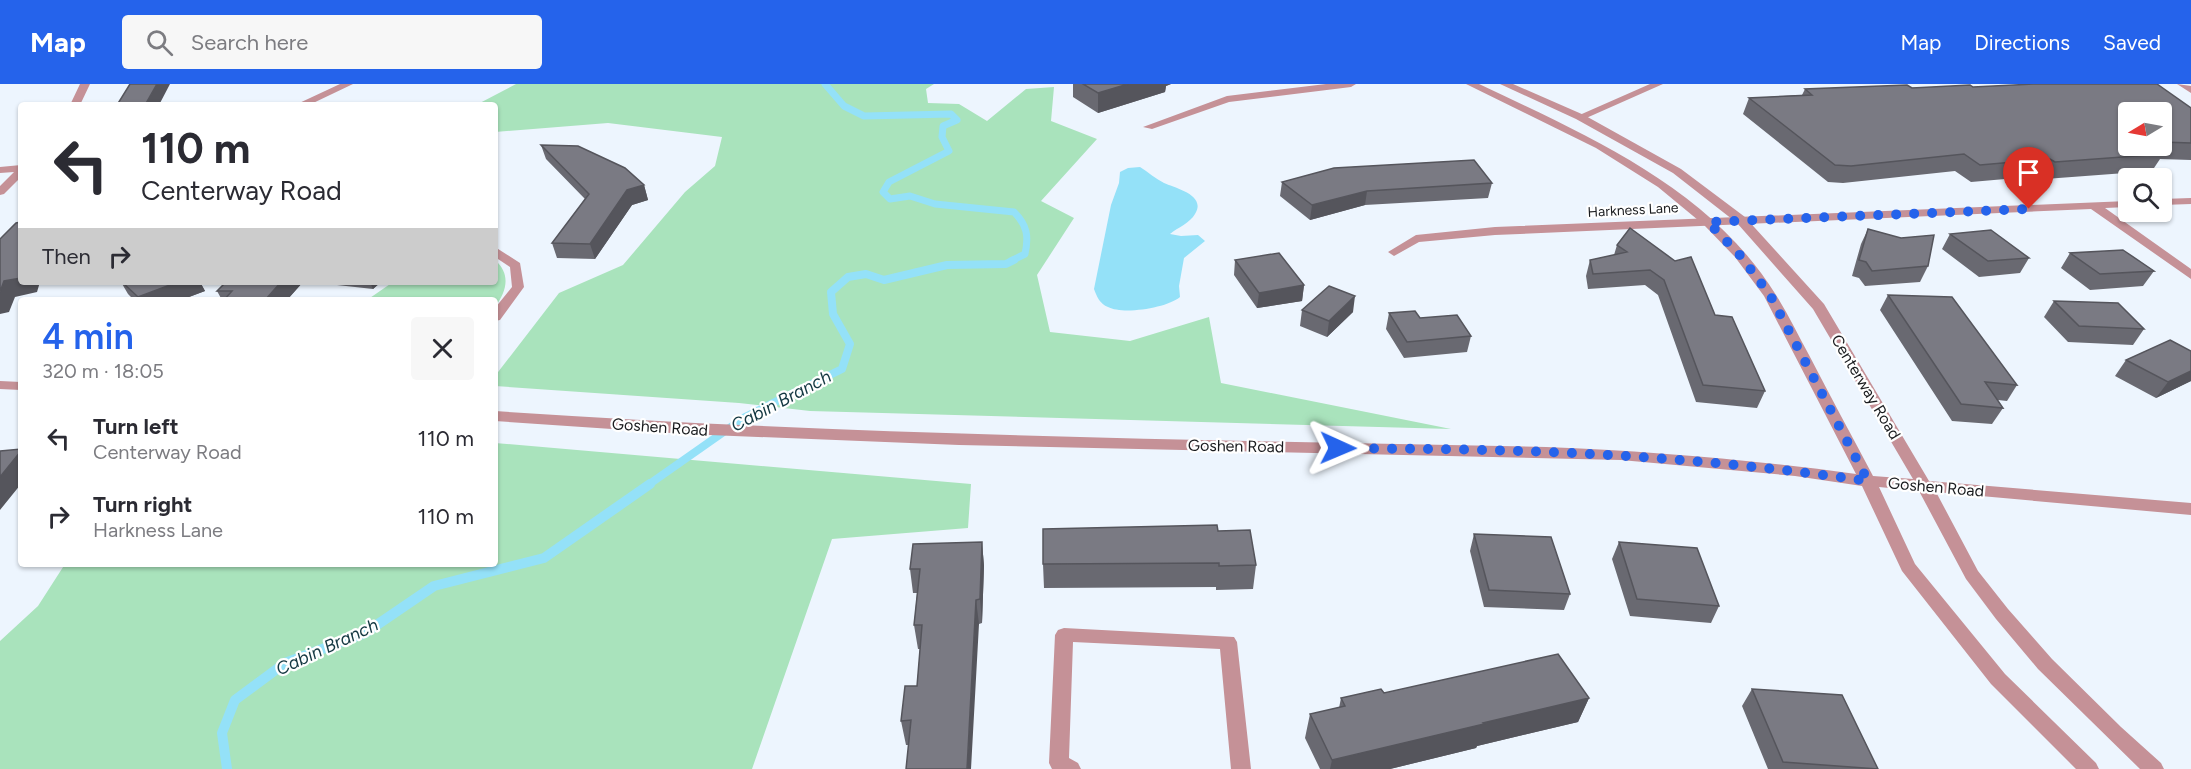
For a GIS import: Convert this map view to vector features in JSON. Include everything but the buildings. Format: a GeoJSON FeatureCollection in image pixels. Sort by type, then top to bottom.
{"type":"FeatureCollection","features":[{"type":"Feature","properties":{"kind":"street"},"geometry":{"type":"LineString","coordinates":[[77,102],[85,84]]}},
{"type":"Feature","properties":{"kind":"street"},"geometry":{"type":"LineString","coordinates":[[307,102],[348,84]]}},
{"type":"Feature","properties":{"kind":"street"},"geometry":{"type":"LineString","coordinates":[[1148,127],[1227,99],[1351,84]]}},
{"type":"Feature","properties":{"kind":"street"},"geometry":{"type":"LineString","coordinates":[[1471,84],[1600,146],[1662,185],[1708,222],[1739,254],[1770,295],[1868,481],[1908,567],[1998,680],[2089,769]]}},
{"type":"Feature","properties":{"kind":"street","name":"Centerway Road"},"geometry":{"type":"LineString","coordinates":[[1505,84],[1580,117],[1677,171],[1741,220],[1819,307],[1924,485],[1972,575],[2052,672],[2154,769]]}},
{"type":"Feature","properties":{"kind":"street"},"geometry":{"type":"LineString","coordinates":[[1580,117],[1658,84]]}},
{"type":"Feature","properties":{"kind":"street"},"geometry":{"type":"LineString","coordinates":[[2182,84],[2191,90]]}},
{"type":"Feature","properties":{"kind":"street"},"geometry":{"type":"LineString","coordinates":[[0,170],[18,169]]}},
{"type":"Feature","properties":{"kind":"street"},"geometry":{"type":"LineString","coordinates":[[0,192],[18,172]]}},
{"type":"Feature","properties":{"kind":"street"},"geometry":{"type":"LineString","coordinates":[[2172,202],[2191,201]]}},
{"type":"Feature","properties":{"kind":"street","name":"Harkness Lane"},"geometry":{"type":"LineString","coordinates":[[1394,252],[1416,239],[1459,234],[2118,205]]}},
{"type":"Feature","properties":{"kind":"street"},"geometry":{"type":"LineString","coordinates":[[2095,207],[2191,275]]}},
{"type":"Feature","properties":{"kind":"street"},"geometry":{"type":"LineString","coordinates":[[498,253],[516,266],[518,288],[498,313]]}},
{"type":"Feature","properties":{"kind":"street"},"geometry":{"type":"LineString","coordinates":[[0,385],[18,386]]}},
{"type":"Feature","properties":{"kind":"street","name":"Goshen Road"},"geometry":{"type":"LineString","coordinates":[[498,416],[686,429],[1051,443],[1546,452],[1773,469],[1868,481],[2191,509]]}},
{"type":"Feature","properties":{"kind":"street"},"geometry":{"type":"LineString","coordinates":[[1071,769],[1059,763],[1064,635],[1228,642],[1241,769]]}},
{"type":"Feature","properties":{"kind":"green space"},"geometry":{"type":"Polygon","coordinates":[[[516,84],[934,84],[926,89],[928,103],[959,104],[987,121],[1026,89],[1054,87],[1051,121],[1097,139],[1041,201],[1074,218],[1037,275],[1050,332],[1130,341],[1209,317],[1221,383],[1451,429],[810,411],[739,403],[498,386],[498,372],[559,293],[623,265],[685,192],[715,166],[722,137],[608,123],[498,132],[498,102],[482,102],[516,84]]]}},
{"type":"Feature","properties":{"kind":"green space"},"geometry":{"type":"Polygon","coordinates":[[[498,263],[506,283],[498,302],[498,297],[371,297],[389,285],[498,285],[498,263]]]}},
{"type":"Feature","properties":{"kind":"green space"},"geometry":{"type":"Polygon","coordinates":[[[498,443],[971,484],[968,528],[832,539],[752,769],[0,769],[0,641],[38,606],[63,567],[498,567],[498,443]]]}},
{"type":"Feature","properties":{"kind":"water"},"geometry":{"type":"Polygon","coordinates":[[[1140,167],[1161,181],[1188,193],[1197,202],[1198,207],[1193,217],[1170,234],[1198,235],[1205,241],[1184,258],[1179,286],[1180,297],[1155,307],[1134,310],[1115,309],[1105,306],[1094,289],[1120,172],[1128,168],[1140,167]]]}},
{"type":"Feature","properties":{"kind":"waterway","name":"Cabin Branch"},"geometry":{"type":"LineString","coordinates":[[825,84],[844,106],[864,116],[951,114],[957,120],[943,126],[942,137],[949,151],[889,182],[883,192],[890,199],[910,196],[935,204],[1014,212],[1024,226],[1027,242],[1025,254],[1011,261]]}},
{"type":"Feature","properties":{"kind":"waterway","name":"Cabin Branch"},"geometry":{"type":"LineString","coordinates":[[648,485],[745,417],[842,369],[850,344],[833,314],[831,292],[848,277],[866,274],[884,280],[947,265],[1006,264],[1014,260]]}},
{"type":"Feature","properties":{"kind":"waterway","name":"Cabin Branch"},"geometry":{"type":"LineString","coordinates":[[227,769],[222,733],[235,700],[285,663],[365,633],[434,586],[544,558],[650,484]]}},
{"type":"Feature","properties":{"kind":"route"},"geometry":{"type":"LineString","coordinates":[[1338,448],[1546,452],[1621,456],[1795,471],[1868,481],[1770,295],[1739,254],[1708,222],[2029,209]]}}]}
